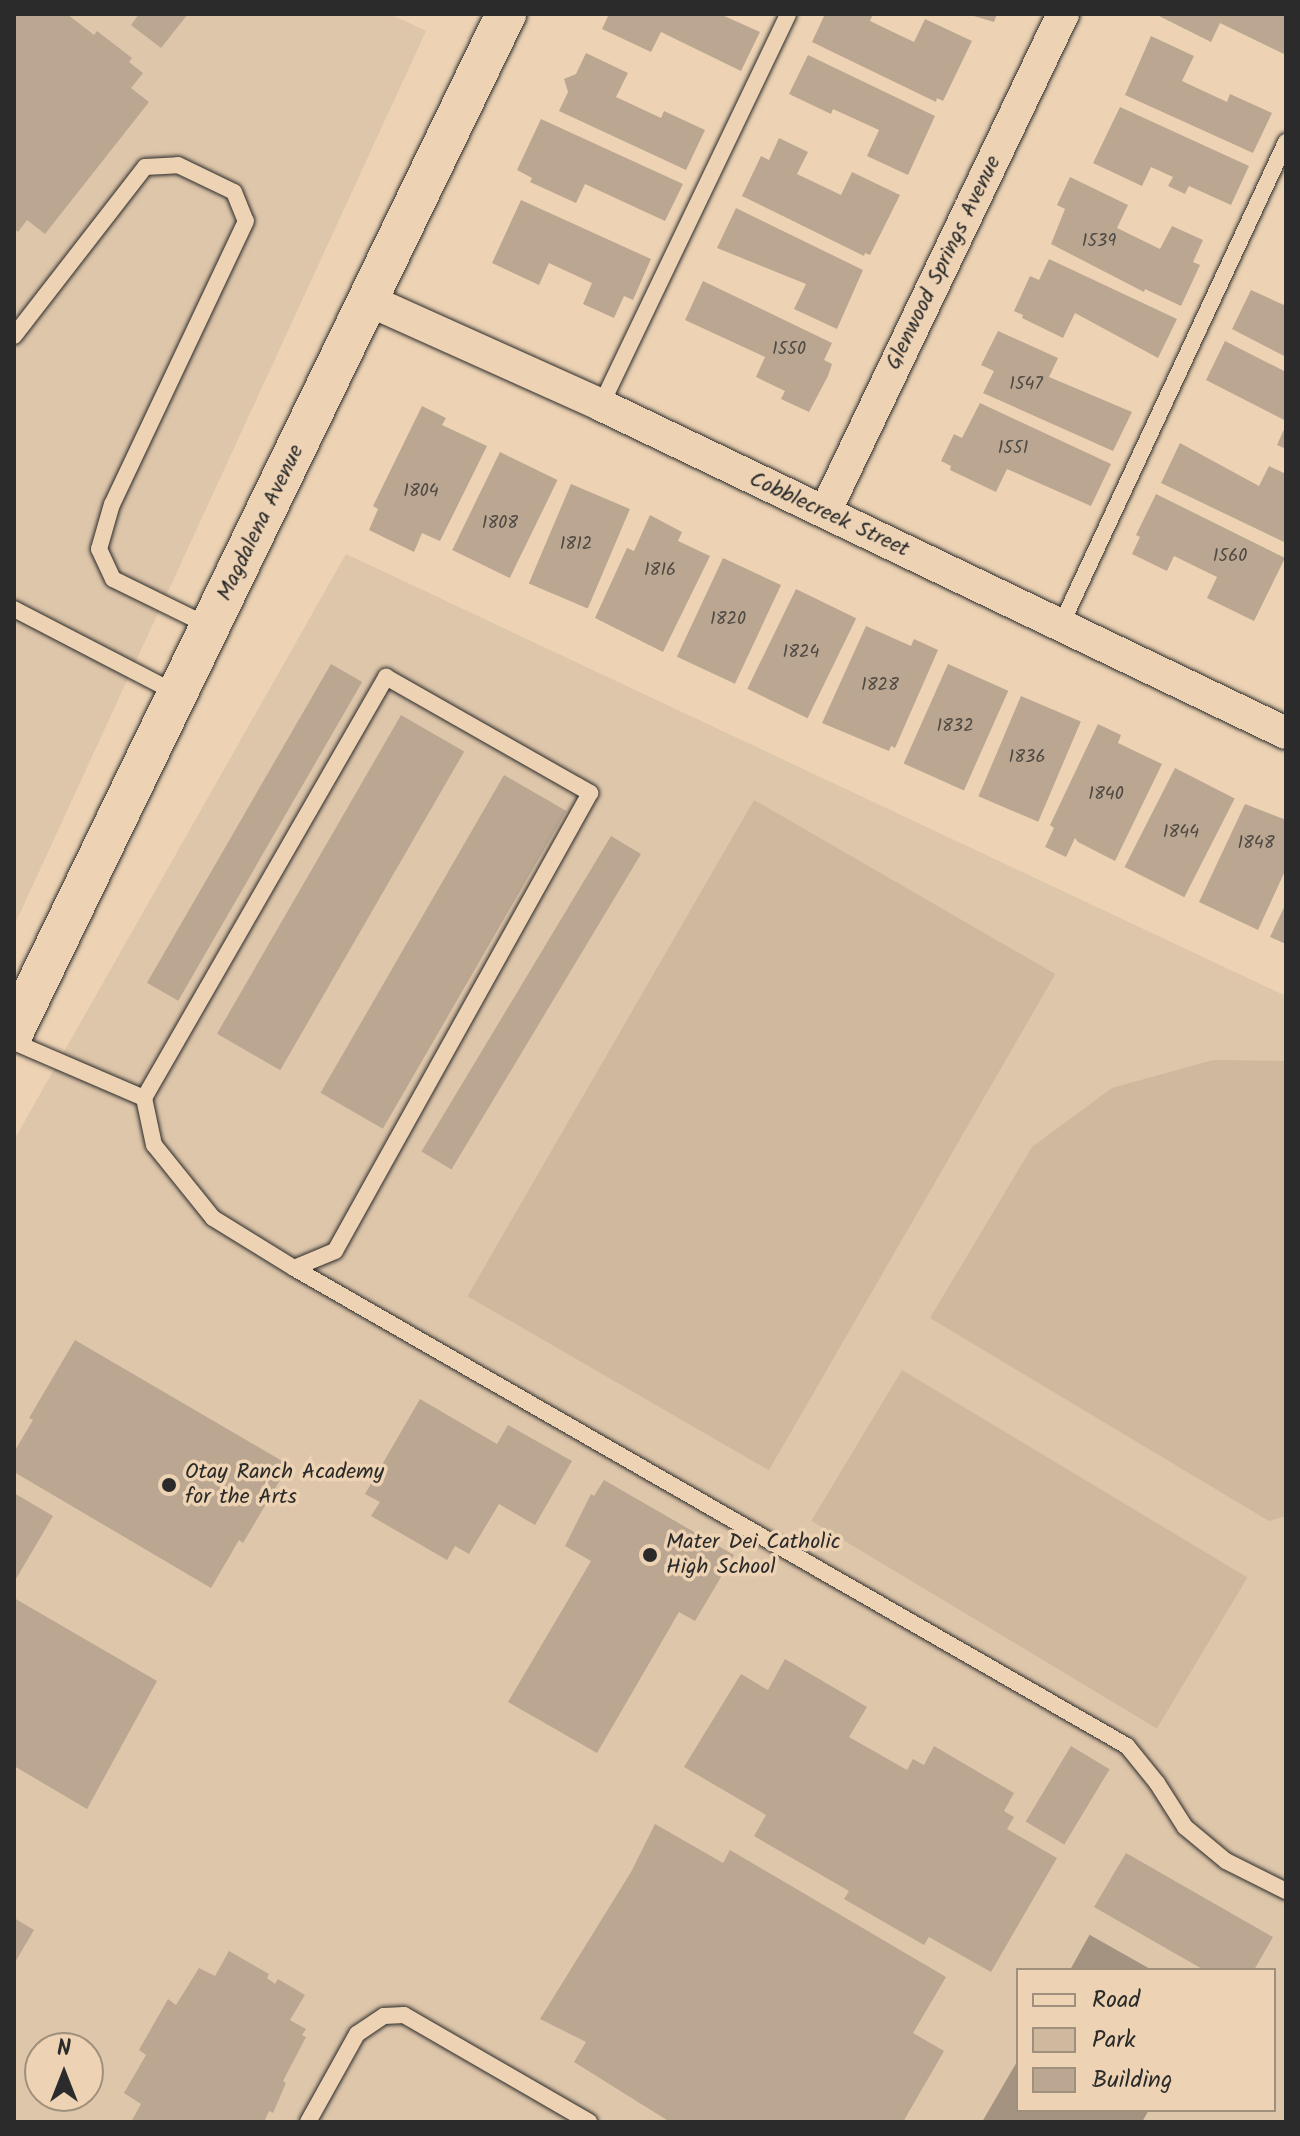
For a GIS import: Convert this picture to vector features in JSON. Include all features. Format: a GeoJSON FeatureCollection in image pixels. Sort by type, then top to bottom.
{"type":"FeatureCollection","features":[{"type":"Feature","properties":{"kind":"street","name":"Magdalena Avenue"},"geometry":{"type":"LineString","coordinates":[[14,1031],[370,301],[506,14]]}},
{"type":"Feature","properties":{"kind":"street","name":"Glenwood Springs Avenue"},"geometry":{"type":"LineString","coordinates":[[825,512],[1063,14]]}},
{"type":"Feature","properties":{"kind":"street","name":"Cobblecreek Street"},"geometry":{"type":"LineString","coordinates":[[370,301],[601,405],[1286,733]]}},
{"type":"Feature","properties":{"kind":"lane"},"geometry":{"type":"LineString","coordinates":[[601,405],[788,14]]}},
{"type":"Feature","properties":{"kind":"lane"},"geometry":{"type":"LineString","coordinates":[[1061,625],[1286,142]]}},
{"type":"Feature","properties":{"kind":"lane"},"geometry":{"type":"LineString","coordinates":[[14,336],[145,167],[178,165],[234,192],[246,221],[112,504],[99,549],[113,579],[211,627]]}},
{"type":"Feature","properties":{"kind":"lane"},"geometry":{"type":"LineString","coordinates":[[14,609],[179,694]]}},
{"type":"Feature","properties":{"kind":"lane"},"geometry":{"type":"LineString","coordinates":[[294,1268],[335,1251],[590,793],[386,677],[144,1098],[154,1145],[213,1218],[294,1268],[1127,1746],[1157,1783],[1185,1827],[1226,1861],[1286,1891]]}},
{"type":"Feature","properties":{"kind":"lane"},"geometry":{"type":"LineString","coordinates":[[14,1042],[144,1098]]}},
{"type":"Feature","properties":{"kind":"lane"},"geometry":{"type":"LineString","coordinates":[[308,2122],[357,2034],[384,2016],[404,2015],[589,2122]]}},
{"type":"Feature","properties":{"kind":"shaded area"},"geometry":{"type":"Polygon","coordinates":[[[14,14],[390,14],[426,31],[14,926],[14,14]]]}},
{"type":"Feature","properties":{"kind":"shaded area","name":"Mater Dei Catholic High School"},"geometry":{"type":"Polygon","coordinates":[[[346,554],[1286,996],[1286,2122],[14,2122],[14,1140],[346,554]]]}},
{"type":"Feature","properties":{"kind":"shaded area"},"geometry":{"type":"Polygon","coordinates":[[[1090,1934],[1148,1968],[1071,1968],[1090,1934]]]}},
{"type":"Feature","properties":{"kind":"shaded area"},"geometry":{"type":"Polygon","coordinates":[[[1016,2063],[1016,2112],[1148,2112],[1142,2122],[982,2122],[1016,2063]]]}},
{"type":"Feature","properties":{"kind":"green space"},"geometry":{"type":"Polygon","coordinates":[[[754,800],[1055,974],[769,1470],[468,1296],[754,800]]]}},
{"type":"Feature","properties":{"kind":"green space"},"geometry":{"type":"Polygon","coordinates":[[[1213,1060],[1286,1061],[1286,1516],[1269,1521],[930,1318],[1032,1147],[1112,1088],[1213,1060]]]}},
{"type":"Feature","properties":{"kind":"green space"},"geometry":{"type":"Polygon","coordinates":[[[902,1370],[1247,1578],[1157,1728],[811,1521],[902,1370]]]}},
{"type":"Feature","properties":{"kind":"building"},"geometry":{"type":"Polygon","coordinates":[[[14,14],[67,14],[94,35],[97,31],[132,58],[129,62],[143,73],[131,88],[149,102],[45,234],[27,220],[18,232],[14,228],[14,14]]]}},
{"type":"Feature","properties":{"kind":"building"},"geometry":{"type":"Polygon","coordinates":[[[139,14],[188,14],[161,48],[131,25],[139,14]]]}},
{"type":"Feature","properties":{"kind":"building"},"geometry":{"type":"Polygon","coordinates":[[[609,14],[722,15],[760,32],[741,71],[661,32],[651,52],[602,29],[609,14]]]}},
{"type":"Feature","properties":{"kind":"building"},"geometry":{"type":"Polygon","coordinates":[[[825,14],[873,14],[870,21],[914,42],[925,19],[972,41],[943,101],[937,98],[936,102],[812,42],[825,14]]]}},
{"type":"Feature","properties":{"kind":"building"},"geometry":{"type":"Polygon","coordinates":[[[967,14],[997,14],[994,22],[967,14]]]}},
{"type":"Feature","properties":{"kind":"building"},"geometry":{"type":"Polygon","coordinates":[[[1155,14],[1286,14],[1286,55],[1220,23],[1211,42],[1155,14]]]}},
{"type":"Feature","properties":{"kind":"building"},"geometry":{"type":"Polygon","coordinates":[[[1151,36],[1194,56],[1182,81],[1227,102],[1230,94],[1272,113],[1253,153],[1125,95],[1151,36]]]}},
{"type":"Feature","properties":{"kind":"building"},"geometry":{"type":"Polygon","coordinates":[[[586,53],[628,73],[616,97],[661,118],[664,111],[705,130],[686,170],[559,111],[568,92],[564,79],[576,74],[586,53]]]}},
{"type":"Feature","properties":{"kind":"building"},"geometry":{"type":"Polygon","coordinates":[[[808,55],[935,116],[908,175],[867,156],[879,130],[833,109],[831,114],[789,94],[808,55]]]}},
{"type":"Feature","properties":{"kind":"building"},"geometry":{"type":"Polygon","coordinates":[[[1120,107],[1249,166],[1231,205],[1189,186],[1185,194],[1168,186],[1173,177],[1151,167],[1142,186],[1093,163],[1120,107]]]}},
{"type":"Feature","properties":{"kind":"building"},"geometry":{"type":"Polygon","coordinates":[[[541,119],[683,184],[665,221],[585,184],[576,203],[530,182],[532,178],[517,170],[541,119]]]}},
{"type":"Feature","properties":{"kind":"building"},"geometry":{"type":"Polygon","coordinates":[[[779,138],[808,152],[797,174],[841,195],[852,172],[900,195],[870,255],[865,253],[864,256],[742,196],[761,156],[769,160],[779,138]]]}},
{"type":"Feature","properties":{"kind":"building"},"geometry":{"type":"Polygon","coordinates":[[[1070,177],[1128,205],[1117,228],[1160,249],[1172,226],[1203,240],[1193,262],[1200,265],[1181,306],[1145,289],[1144,292],[1051,244],[1065,209],[1057,205],[1070,177]]]}},
{"type":"Feature","properties":{"kind":"building"},"geometry":{"type":"Polygon","coordinates":[[[521,200],[651,259],[633,300],[624,296],[614,318],[583,304],[592,283],[549,263],[539,285],[492,263],[521,200]]]}},
{"type":"Feature","properties":{"kind":"building"},"geometry":{"type":"Polygon","coordinates":[[[736,208],[863,270],[837,329],[794,309],[806,284],[717,248],[736,208]]]}},
{"type":"Feature","properties":{"kind":"building"},"geometry":{"type":"Polygon","coordinates":[[[1049,259],[1177,319],[1158,358],[1075,313],[1063,338],[1014,311],[1030,276],[1039,280],[1049,259]]]}},
{"type":"Feature","properties":{"kind":"building"},"geometry":{"type":"Polygon","coordinates":[[[703,281],[832,343],[824,360],[832,364],[828,376],[809,412],[781,399],[785,391],[756,377],[765,357],[685,320],[703,281]]]}},
{"type":"Feature","properties":{"kind":"building"},"geometry":{"type":"Polygon","coordinates":[[[1251,290],[1286,306],[1286,357],[1232,329],[1251,290]]]}},
{"type":"Feature","properties":{"kind":"building"},"geometry":{"type":"Polygon","coordinates":[[[998,331],[1058,358],[1049,377],[1132,412],[1113,451],[983,393],[994,371],[981,365],[998,331]]]}},
{"type":"Feature","properties":{"kind":"building"},"geometry":{"type":"Polygon","coordinates":[[[1225,341],[1286,372],[1286,421],[1206,380],[1225,341]]]}},
{"type":"Feature","properties":{"kind":"building"},"geometry":{"type":"Polygon","coordinates":[[[980,403],[1111,464],[1091,506],[1007,469],[996,492],[950,470],[951,466],[941,461],[954,434],[962,438],[980,403]]]}},
{"type":"Feature","properties":{"kind":"building"},"geometry":{"type":"Polygon","coordinates":[[[422,406],[446,418],[442,425],[487,446],[440,541],[422,533],[414,552],[369,530],[378,509],[373,506],[422,406]]]}},
{"type":"Feature","properties":{"kind":"building"},"geometry":{"type":"Polygon","coordinates":[[[1286,425],[1286,449],[1277,445],[1286,425]]]}},
{"type":"Feature","properties":{"kind":"building"},"geometry":{"type":"Polygon","coordinates":[[[1180,443],[1259,486],[1269,466],[1286,474],[1286,543],[1161,483],[1180,443]]]}},
{"type":"Feature","properties":{"kind":"building"},"geometry":{"type":"Polygon","coordinates":[[[500,452],[558,480],[510,578],[452,550],[500,452]]]}},
{"type":"Feature","properties":{"kind":"building"},"geometry":{"type":"Polygon","coordinates":[[[571,484],[630,509],[588,608],[529,583],[571,484]]]}},
{"type":"Feature","properties":{"kind":"building"},"geometry":{"type":"Polygon","coordinates":[[[1156,494],[1285,558],[1254,621],[1207,598],[1217,577],[1174,556],[1167,571],[1132,554],[1140,537],[1136,535],[1156,494]]]}},
{"type":"Feature","properties":{"kind":"building"},"geometry":{"type":"Polygon","coordinates":[[[650,515],[682,532],[678,541],[710,556],[663,652],[595,618],[627,548],[634,551],[650,515]]]}},
{"type":"Feature","properties":{"kind":"building"},"geometry":{"type":"Polygon","coordinates":[[[723,558],[781,585],[735,684],[677,657],[723,558]]]}},
{"type":"Feature","properties":{"kind":"building"},"geometry":{"type":"Polygon","coordinates":[[[796,589],[856,618],[808,718],[747,689],[796,589]]]}},
{"type":"Feature","properties":{"kind":"building"},"geometry":{"type":"Polygon","coordinates":[[[866,626],[911,646],[914,639],[938,650],[895,748],[891,746],[889,751],[822,723],[866,626]]]}},
{"type":"Feature","properties":{"kind":"building"},"geometry":{"type":"Polygon","coordinates":[[[331,664],[362,682],[178,1001],[147,983],[331,664]]]}},
{"type":"Feature","properties":{"kind":"building"},"geometry":{"type":"Polygon","coordinates":[[[948,664],[1008,691],[964,790],[904,764],[948,664]]]}},
{"type":"Feature","properties":{"kind":"building"},"geometry":{"type":"Polygon","coordinates":[[[1021,696],[1081,721],[1038,822],[978,796],[1021,696]]]}},
{"type":"Feature","properties":{"kind":"building"},"geometry":{"type":"Polygon","coordinates":[[[401,715],[464,752],[280,1070],[217,1034],[401,715]]]}},
{"type":"Feature","properties":{"kind":"building"},"geometry":{"type":"Polygon","coordinates":[[[1098,724],[1121,735],[1118,743],[1162,764],[1115,861],[1075,838],[1066,857],[1045,847],[1054,828],[1050,825],[1098,724]]]}},
{"type":"Feature","properties":{"kind":"building"},"geometry":{"type":"Polygon","coordinates":[[[1175,768],[1235,798],[1184,897],[1125,867],[1175,768]]]}},
{"type":"Feature","properties":{"kind":"building"},"geometry":{"type":"Polygon","coordinates":[[[504,775],[566,811],[383,1129],[321,1093],[504,775]]]}},
{"type":"Feature","properties":{"kind":"building"},"geometry":{"type":"Polygon","coordinates":[[[1245,804],[1286,820],[1286,869],[1258,930],[1199,902],[1245,804]]]}},
{"type":"Feature","properties":{"kind":"building"},"geometry":{"type":"Polygon","coordinates":[[[611,836],[641,854],[451,1169],[421,1151],[611,836]]]}},
{"type":"Feature","properties":{"kind":"building"},"geometry":{"type":"Polygon","coordinates":[[[1286,903],[1286,944],[1270,937],[1286,903]]]}},
{"type":"Feature","properties":{"kind":"building"},"geometry":{"type":"Polygon","coordinates":[[[75,1340],[289,1465],[243,1543],[239,1540],[211,1588],[14,1472],[14,1452],[33,1420],[29,1418],[75,1340]]]}},
{"type":"Feature","properties":{"kind":"building"},"geometry":{"type":"Polygon","coordinates":[[[420,1399],[497,1444],[508,1425],[572,1461],[535,1525],[499,1504],[469,1554],[455,1546],[447,1560],[371,1516],[380,1502],[365,1494],[420,1399]]]}},
{"type":"Feature","properties":{"kind":"building"},"geometry":{"type":"Polygon","coordinates":[[[604,1480],[734,1555],[695,1621],[679,1612],[597,1753],[508,1702],[591,1561],[565,1546],[591,1494],[594,1496],[604,1480]]]}},
{"type":"Feature","properties":{"kind":"building"},"geometry":{"type":"Polygon","coordinates":[[[14,1493],[53,1516],[16,1579],[14,1578],[14,1493]]]}},
{"type":"Feature","properties":{"kind":"building"},"geometry":{"type":"Polygon","coordinates":[[[14,1598],[157,1681],[87,1809],[14,1766],[14,1598]]]}},
{"type":"Feature","properties":{"kind":"building"},"geometry":{"type":"Polygon","coordinates":[[[785,1659],[867,1707],[849,1737],[907,1770],[913,1759],[924,1765],[934,1746],[1014,1793],[1004,1811],[1014,1817],[1007,1829],[1057,1858],[991,1972],[929,1937],[924,1945],[844,1899],[849,1891],[754,1836],[766,1815],[684,1767],[741,1674],[768,1690],[785,1659]]]}},
{"type":"Feature","properties":{"kind":"building"},"geometry":{"type":"Polygon","coordinates":[[[1071,1746],[1110,1769],[1064,1845],[1026,1821],[1071,1746]]]}},
{"type":"Feature","properties":{"kind":"building"},"geometry":{"type":"Polygon","coordinates":[[[655,1824],[723,1863],[730,1850],[946,1977],[913,2033],[944,2051],[903,2122],[670,2122],[574,2062],[586,2042],[540,2019],[631,1872],[655,1824]]]}},
{"type":"Feature","properties":{"kind":"building"},"geometry":{"type":"Polygon","coordinates":[[[1126,1853],[1273,1937],[1255,1968],[1201,1968],[1094,1907],[1126,1853]]]}},
{"type":"Feature","properties":{"kind":"building"},"geometry":{"type":"Polygon","coordinates":[[[14,1918],[34,1930],[14,1964],[14,1918]]]}},
{"type":"Feature","properties":{"kind":"building"},"geometry":{"type":"Polygon","coordinates":[[[229,1951],[269,1974],[267,1978],[275,1984],[278,1979],[305,1995],[290,2020],[306,2029],[302,2035],[306,2037],[283,2081],[286,2083],[273,2113],[269,2111],[264,2122],[131,2122],[141,2104],[124,2093],[146,2055],[139,2050],[168,1999],[176,2005],[199,1968],[215,1976],[229,1951]]]}},
{"type":"Feature","properties":{"kind":"place","name":"Otay Ranch Academy for the Arts"},"geometry":{"type":"Point","coordinates":[169,1485]}},
{"type":"Feature","properties":{"kind":"place","name":"Mater Dei Catholic High School"},"geometry":{"type":"Point","coordinates":[650,1555]}}]}
